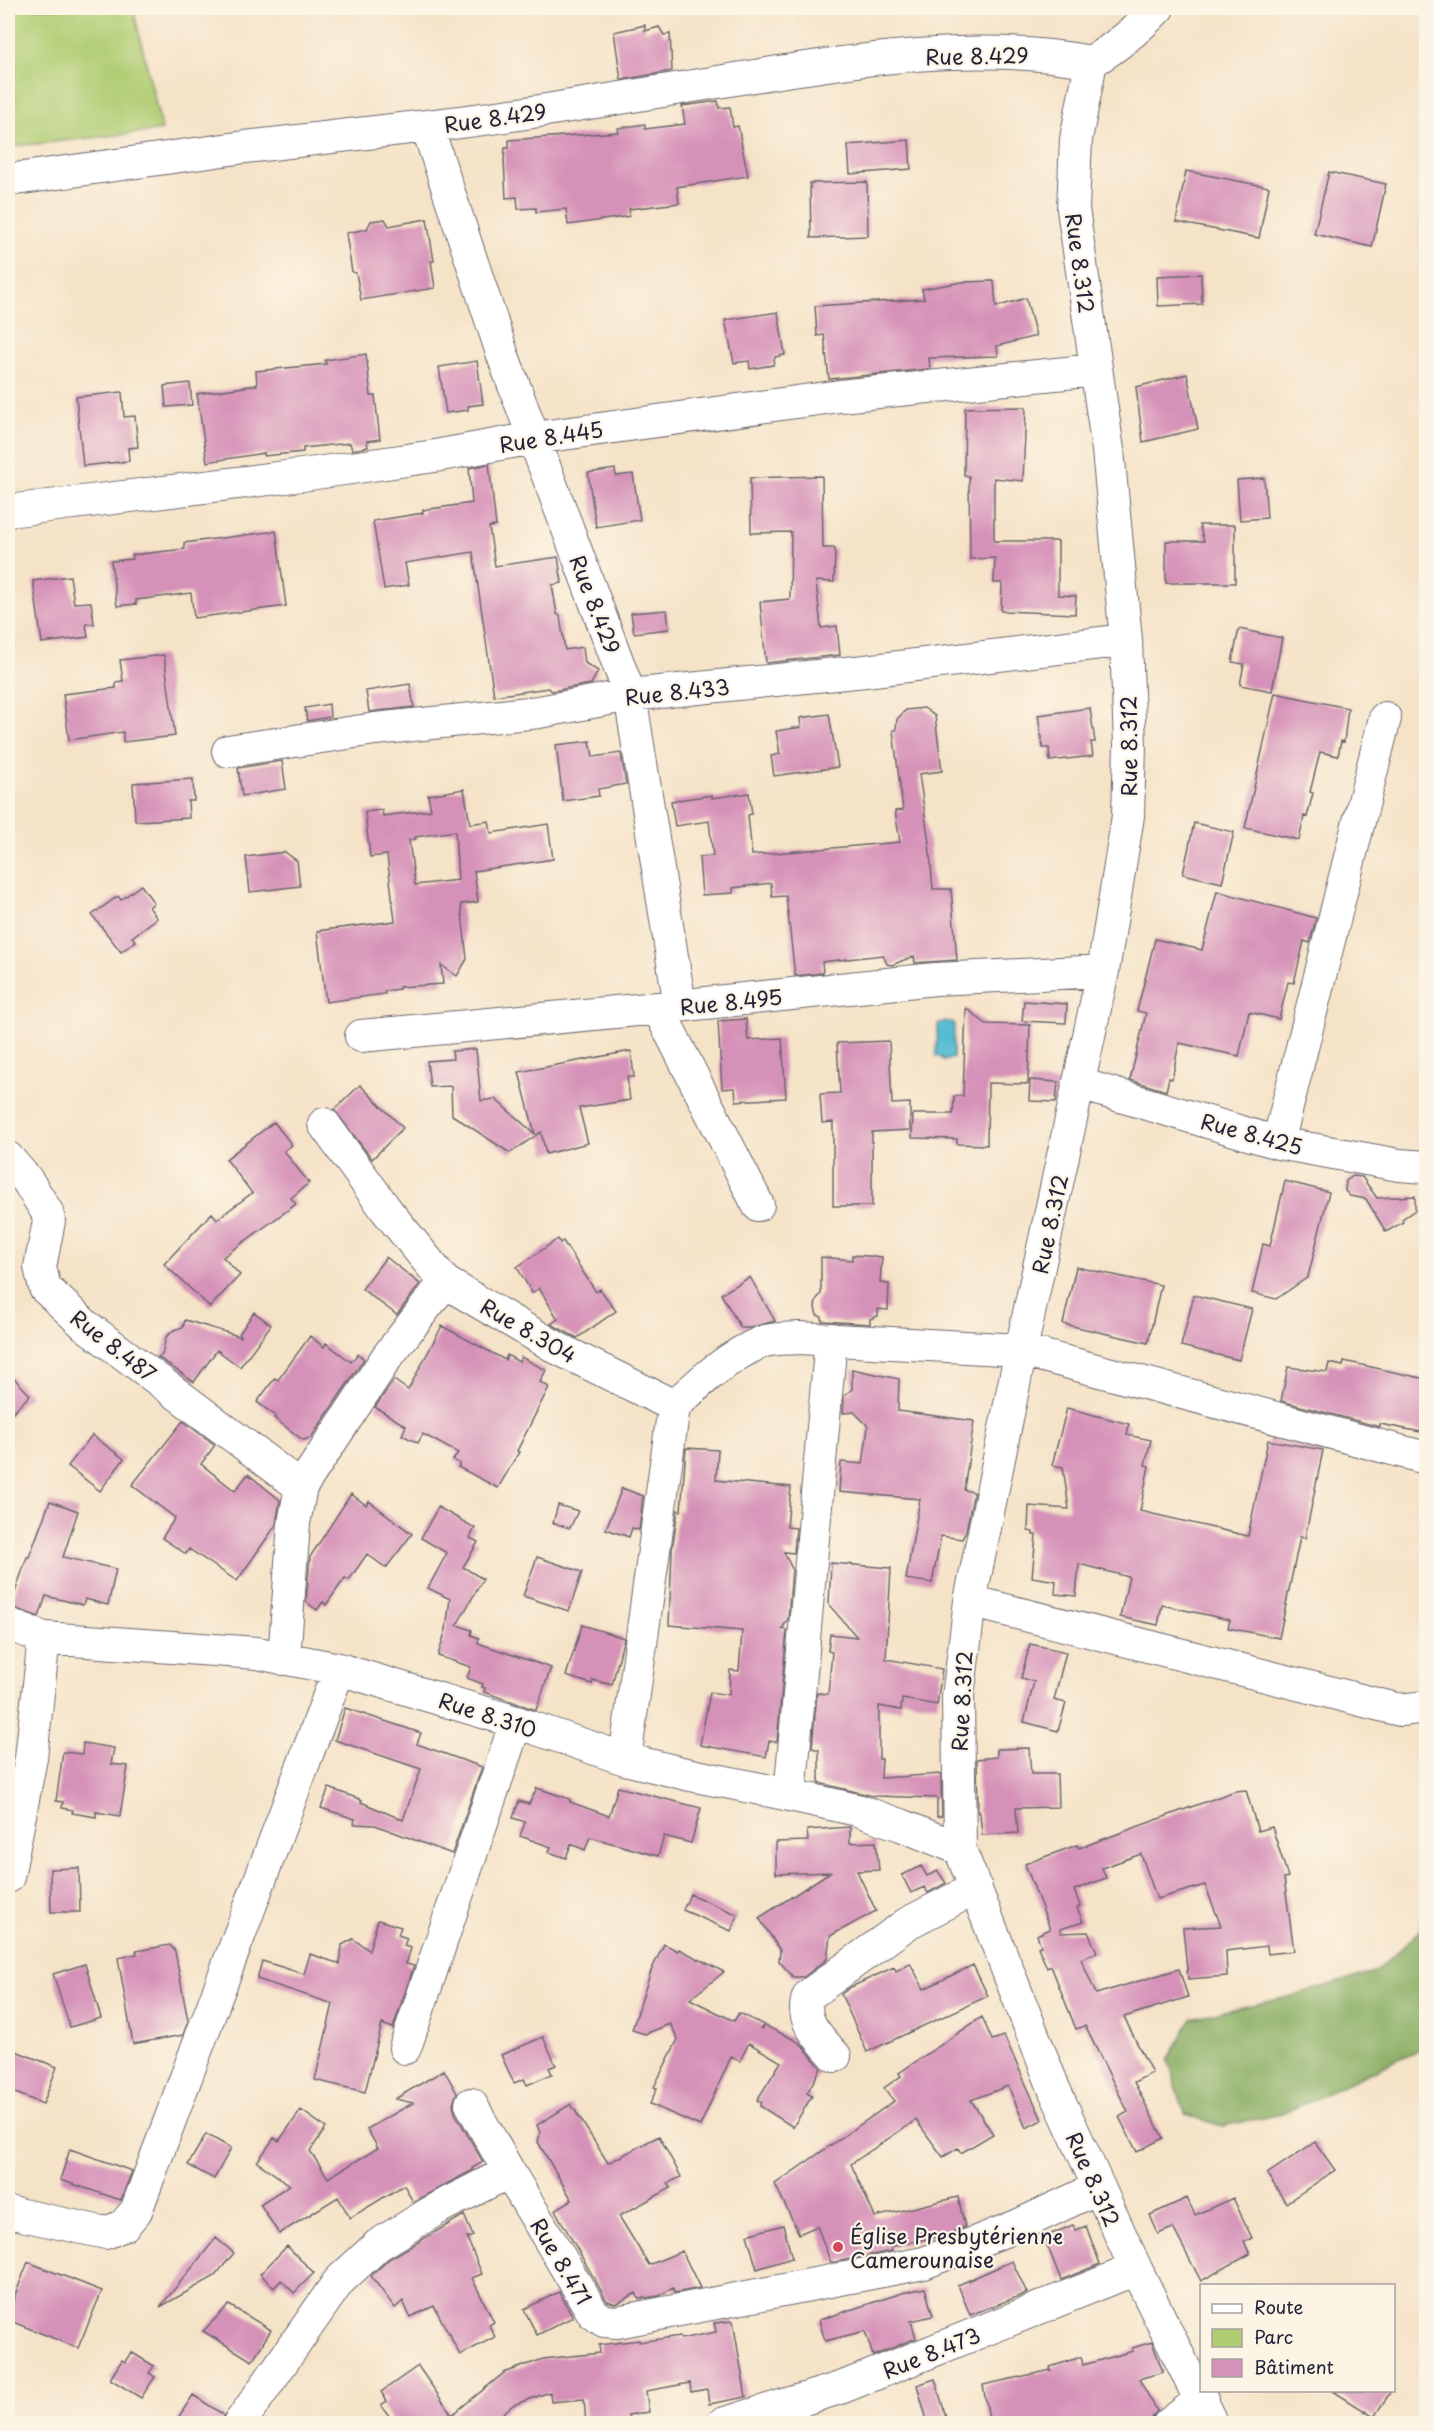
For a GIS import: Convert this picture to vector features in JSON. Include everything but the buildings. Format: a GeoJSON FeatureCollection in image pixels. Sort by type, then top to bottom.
{"type":"FeatureCollection","features":[{"type":"Feature","properties":{"kind":"street"},"geometry":{"type":"LineString","coordinates":[[1091,62],[1113,49],[1137,30],[1158,8]]}},
{"type":"Feature","properties":{"kind":"street","name":"Rue 8.429"},"geometry":{"type":"LineString","coordinates":[[758,1205],[669,1007],[630,695],[503,356],[427,126],[526,114],[811,67],[888,58],[1028,53],[1091,62]]}},
{"type":"Feature","properties":{"kind":"street","name":"Rue 8.312"},"geometry":{"type":"LineString","coordinates":[[1091,62],[1076,139],[1073,208],[1108,450],[1126,640],[1130,745],[1128,816],[1103,971],[1021,1350],[970,1601],[958,1697],[960,1849],[1055,2091],[1136,2269],[1207,2411]]}},
{"type":"Feature","properties":{"kind":"street"},"geometry":{"type":"LineString","coordinates":[[8,180],[245,147],[427,126]]}},
{"type":"Feature","properties":{"kind":"street","name":"Rue 8.445"},"geometry":{"type":"LineString","coordinates":[[8,511],[302,475],[435,456],[534,438],[840,396],[1095,370]]}},
{"type":"Feature","properties":{"kind":"street","name":"Rue 8.433"},"geometry":{"type":"LineString","coordinates":[[228,751],[375,729],[539,712],[630,695],[865,671],[1126,640]]}},
{"type":"Feature","properties":{"kind":"street"},"geometry":{"type":"LineString","coordinates":[[1278,1143],[1385,718]]}},
{"type":"Feature","properties":{"kind":"street","name":"Rue 8.495"},"geometry":{"type":"LineString","coordinates":[[361,1036],[935,979],[1103,971]]}},
{"type":"Feature","properties":{"kind":"street","name":"Rue 8.425"},"geometry":{"type":"LineString","coordinates":[[1080,1084],[1278,1143],[1399,1165],[1426,1167]]}},
{"type":"Feature","properties":{"kind":"street"},"geometry":{"type":"LineString","coordinates":[[284,1659],[294,1523],[301,1487],[387,1357],[445,1282],[387,1211],[324,1124]]}},
{"type":"Feature","properties":{"kind":"street","name":"Rue 8.487"},"geometry":{"type":"LineString","coordinates":[[8,1158],[27,1180],[47,1212],[49,1221],[40,1267],[40,1276],[45,1288],[85,1325],[301,1487]]}},
{"type":"Feature","properties":{"kind":"street","name":"Rue 8.304"},"geometry":{"type":"LineString","coordinates":[[445,1282],[557,1348],[674,1406]]}},
{"type":"Feature","properties":{"kind":"street"},"geometry":{"type":"LineString","coordinates":[[626,1759],[674,1406],[701,1381],[732,1358],[764,1342],[800,1338],[1021,1350],[1426,1458]]}},
{"type":"Feature","properties":{"kind":"street"},"geometry":{"type":"LineString","coordinates":[[790,1795],[831,1340]]}},
{"type":"Feature","properties":{"kind":"street"},"geometry":{"type":"LineString","coordinates":[[970,1601],[1400,1710],[1426,1707]]}},
{"type":"Feature","properties":{"kind":"street","name":"Rue 8.310"},"geometry":{"type":"LineString","coordinates":[[8,1624],[44,1638],[257,1653],[339,1669],[516,1722],[626,1759],[857,1810],[960,1849]]}},
{"type":"Feature","properties":{"kind":"street"},"geometry":{"type":"LineString","coordinates":[[8,1877],[31,1758],[44,1638]]}},
{"type":"Feature","properties":{"kind":"street"},"geometry":{"type":"LineString","coordinates":[[8,2212],[106,2233],[124,2225],[136,2211],[339,1669]]}},
{"type":"Feature","properties":{"kind":"street"},"geometry":{"type":"LineString","coordinates":[[405,2048],[516,1722]]}},
{"type":"Feature","properties":{"kind":"street"},"geometry":{"type":"LineString","coordinates":[[835,2056],[807,2022],[806,2003],[809,1995],[908,1923],[976,1888]]}},
{"type":"Feature","properties":{"kind":"street","name":"Rue 8.471"},"geometry":{"type":"LineString","coordinates":[[471,2104],[593,2313],[604,2321],[617,2322],[924,2263],[1019,2225],[1098,2188]]}},
{"type":"Feature","properties":{"kind":"street"},"geometry":{"type":"LineString","coordinates":[[239,2424],[339,2281],[378,2245],[440,2207],[509,2172]]}},
{"type":"Feature","properties":{"kind":"street","name":"Rue 8.473"},"geometry":{"type":"LineString","coordinates":[[722,2424],[843,2386],[1136,2269]]}},
{"type":"Feature","properties":{"kind":"street"},"geometry":{"type":"LineString","coordinates":[[1169,2424],[1207,2411]]}},
{"type":"Feature","properties":{"kind":"green space"},"geometry":{"type":"Polygon","coordinates":[[[8,8],[133,8],[162,130],[8,147],[8,8]]]}},
{"type":"Feature","properties":{"kind":"green space"},"geometry":{"type":"Polygon","coordinates":[[[1426,1881],[1426,2050],[1416,2051],[1282,2114],[1222,2126],[1185,2114],[1168,2060],[1192,2018],[1288,1997],[1377,1971],[1421,1930],[1426,1881]]]}},
{"type":"Feature","properties":{"kind":"water"},"geometry":{"type":"Polygon","coordinates":[[[946,1021],[954,1024],[953,1058],[944,1061],[941,1057],[936,1056],[938,1024],[946,1021]]]}},
{"type":"Feature","properties":{"kind":"place","name":"Église Presbytérienne Camerounaise"},"geometry":{"type":"Point","coordinates":[838,2247]}}]}
